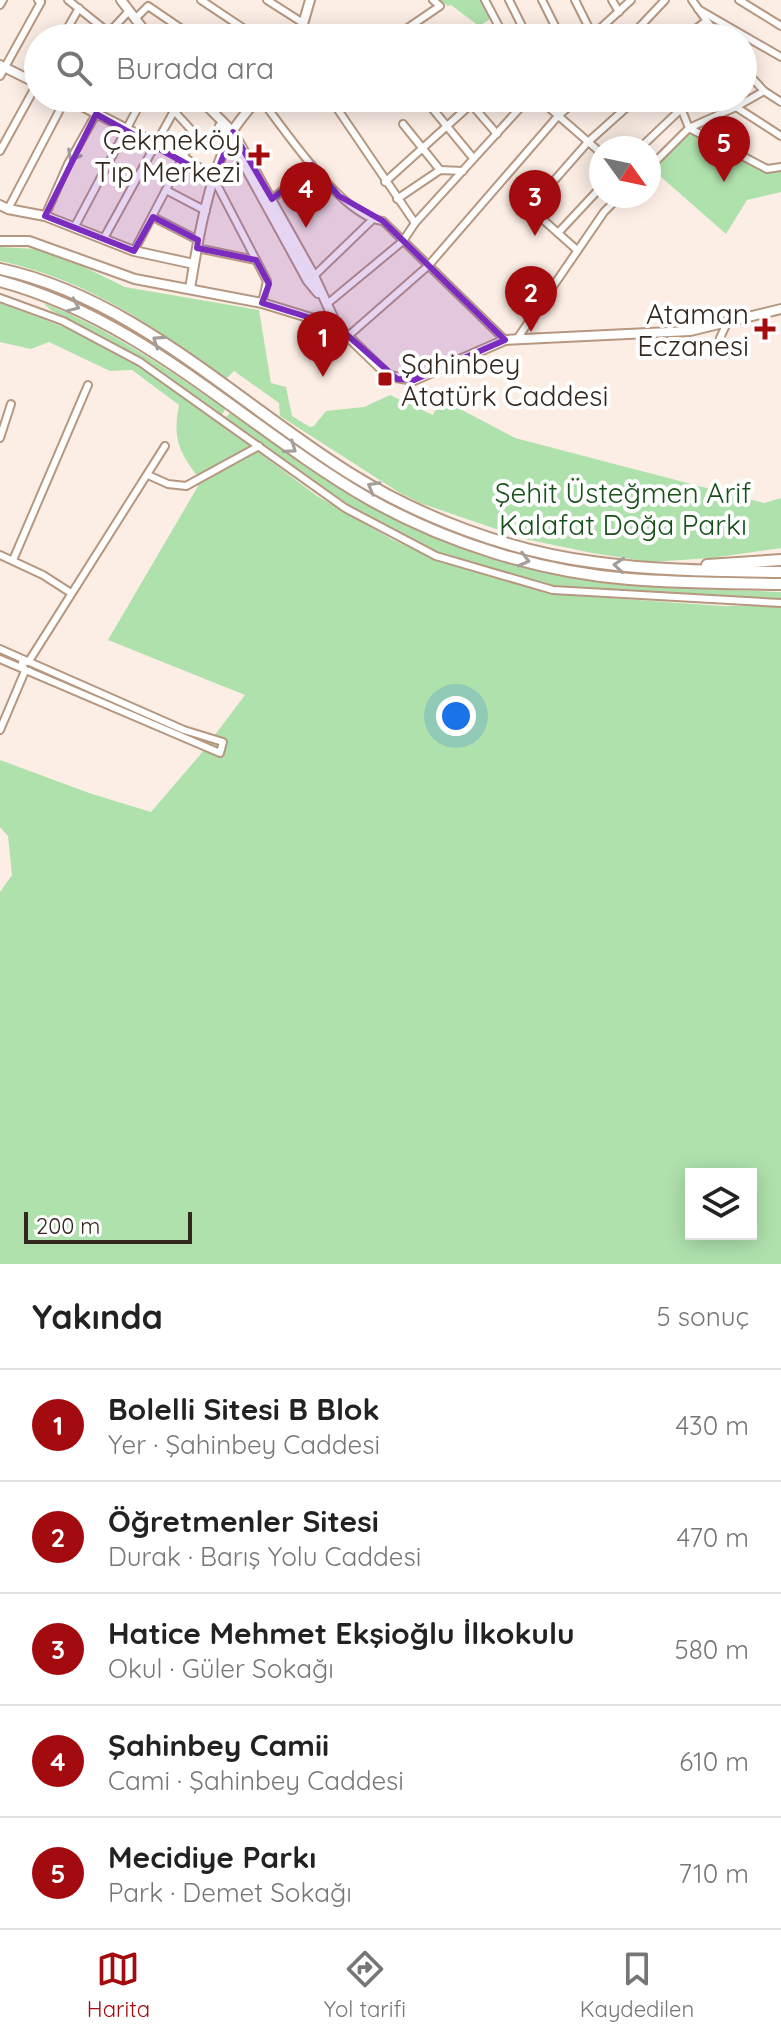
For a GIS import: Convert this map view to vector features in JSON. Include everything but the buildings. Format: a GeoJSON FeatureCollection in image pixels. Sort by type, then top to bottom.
{"type":"FeatureCollection","features":[{"type":"Feature","properties":{"kind":"highway"},"geometry":{"type":"LineString","coordinates":[[0,269],[30,276],[84,296],[125,319],[338,466],[410,506],[467,530],[532,550],[591,562],[781,572]]}},
{"type":"Feature","properties":{"kind":"highway"},"geometry":{"type":"LineString","coordinates":[[0,281],[63,301],[91,314],[159,355],[347,485],[392,511],[450,536],[520,560],[628,579],[781,584]]}},
{"type":"Feature","properties":{"kind":"highway"},"geometry":{"type":"LineString","coordinates":[[660,568],[781,560]]}},
{"type":"Feature","properties":{"kind":"street"},"geometry":{"type":"LineString","coordinates":[[0,5],[3,0]]}},
{"type":"Feature","properties":{"kind":"street"},"geometry":{"type":"LineString","coordinates":[[28,24],[41,2],[38,0]]}},
{"type":"Feature","properties":{"kind":"street"},"geometry":{"type":"LineString","coordinates":[[68,0],[95,24]]}},
{"type":"Feature","properties":{"kind":"street"},"geometry":{"type":"LineString","coordinates":[[121,0],[139,24]]}},
{"type":"Feature","properties":{"kind":"street"},"geometry":{"type":"LineString","coordinates":[[201,0],[237,24]]}},
{"type":"Feature","properties":{"kind":"street"},"geometry":{"type":"LineString","coordinates":[[267,0],[303,23],[310,0]]}},
{"type":"Feature","properties":{"kind":"street"},"geometry":{"type":"LineString","coordinates":[[414,24],[440,6],[433,0]]}},
{"type":"Feature","properties":{"kind":"street"},"geometry":{"type":"LineString","coordinates":[[485,0],[498,24]]}},
{"type":"Feature","properties":{"kind":"street"},"geometry":{"type":"LineString","coordinates":[[509,0],[521,24]]}},
{"type":"Feature","properties":{"kind":"street"},"geometry":{"type":"LineString","coordinates":[[542,0],[554,24]]}},
{"type":"Feature","properties":{"kind":"street"},"geometry":{"type":"LineString","coordinates":[[575,0],[585,24]]}},
{"type":"Feature","properties":{"kind":"street"},"geometry":{"type":"LineString","coordinates":[[612,0],[619,12]]}},
{"type":"Feature","properties":{"kind":"street"},"geometry":{"type":"LineString","coordinates":[[605,24],[631,0]]}},
{"type":"Feature","properties":{"kind":"street"},"geometry":{"type":"LineString","coordinates":[[642,24],[665,0]]}},
{"type":"Feature","properties":{"kind":"street"},"geometry":{"type":"LineString","coordinates":[[739,0],[781,26]]}},
{"type":"Feature","properties":{"kind":"street"},"geometry":{"type":"LineString","coordinates":[[696,3],[708,24]]}},
{"type":"Feature","properties":{"kind":"street"},"geometry":{"type":"LineString","coordinates":[[696,3],[729,24]]}},
{"type":"Feature","properties":{"kind":"street"},"geometry":{"type":"LineString","coordinates":[[120,24],[148,6],[174,24]]}},
{"type":"Feature","properties":{"kind":"street"},"geometry":{"type":"LineString","coordinates":[[70,24],[79,8]]}},
{"type":"Feature","properties":{"kind":"street"},"geometry":{"type":"LineString","coordinates":[[702,24],[706,21]]}},
{"type":"Feature","properties":{"kind":"street"},"geometry":{"type":"LineString","coordinates":[[24,31],[1,70],[24,78]]}},
{"type":"Feature","properties":{"kind":"street"},"geometry":{"type":"LineString","coordinates":[[757,42],[781,57]]}},
{"type":"Feature","properties":{"kind":"street"},"geometry":{"type":"LineString","coordinates":[[757,83],[781,102]]}},
{"type":"Feature","properties":{"kind":"street"},"geometry":{"type":"LineString","coordinates":[[757,95],[764,91]]}},
{"type":"Feature","properties":{"kind":"street"},"geometry":{"type":"LineString","coordinates":[[0,151],[24,108]]}},
{"type":"Feature","properties":{"kind":"street"},"geometry":{"type":"LineString","coordinates":[[58,112],[2,207],[45,216],[134,251],[194,264]]}},
{"type":"Feature","properties":{"kind":"street"},"geometry":{"type":"LineString","coordinates":[[92,112],[184,158],[214,179],[267,281],[262,303]]}},
{"type":"Feature","properties":{"kind":"street"},"geometry":{"type":"LineString","coordinates":[[74,228],[135,112]]}},
{"type":"Feature","properties":{"kind":"street"},"geometry":{"type":"LineString","coordinates":[[104,238],[173,112]]}},
{"type":"Feature","properties":{"kind":"street"},"geometry":{"type":"LineString","coordinates":[[134,251],[195,134],[175,112]]}},
{"type":"Feature","properties":{"kind":"street"},"geometry":{"type":"LineString","coordinates":[[210,112],[231,135],[272,199],[337,326],[389,376],[414,380],[505,340],[677,333],[781,309]]}},
{"type":"Feature","properties":{"kind":"street"},"geometry":{"type":"LineString","coordinates":[[190,289],[214,179],[231,135],[248,112]]}},
{"type":"Feature","properties":{"kind":"street"},"geometry":{"type":"LineString","coordinates":[[270,112],[339,196],[372,220],[383,221],[505,340]]}},
{"type":"Feature","properties":{"kind":"street"},"geometry":{"type":"LineString","coordinates":[[339,112],[415,223]]}},
{"type":"Feature","properties":{"kind":"street"},"geometry":{"type":"LineString","coordinates":[[435,112],[473,158]]}},
{"type":"Feature","properties":{"kind":"street"},"geometry":{"type":"LineString","coordinates":[[385,182],[459,112]]}},
{"type":"Feature","properties":{"kind":"street"},"geometry":{"type":"LineString","coordinates":[[478,112],[497,134]]}},
{"type":"Feature","properties":{"kind":"street"},"geometry":{"type":"LineString","coordinates":[[327,304],[403,241],[415,223],[517,112]]}},
{"type":"Feature","properties":{"kind":"street"},"geometry":{"type":"LineString","coordinates":[[554,112],[588,142]]}},
{"type":"Feature","properties":{"kind":"street"},"geometry":{"type":"LineString","coordinates":[[347,337],[429,265],[563,112]]}},
{"type":"Feature","properties":{"kind":"street"},"geometry":{"type":"LineString","coordinates":[[577,250],[530,208],[588,142],[621,112]]}},
{"type":"Feature","properties":{"kind":"street"},"geometry":{"type":"LineString","coordinates":[[653,136],[678,112]]}},
{"type":"Feature","properties":{"kind":"street"},"geometry":{"type":"LineString","coordinates":[[682,112],[689,128],[767,169],[781,167]]}},
{"type":"Feature","properties":{"kind":"street"},"geometry":{"type":"LineString","coordinates":[[661,156],[689,128],[725,112]]}},
{"type":"Feature","properties":{"kind":"street"},"geometry":{"type":"LineString","coordinates":[[744,112],[781,136]]}},
{"type":"Feature","properties":{"kind":"street"},"geometry":{"type":"LineString","coordinates":[[45,216],[68,164],[96,114]]}},
{"type":"Feature","properties":{"kind":"street"},"geometry":{"type":"LineString","coordinates":[[403,124],[440,170]]}},
{"type":"Feature","properties":{"kind":"street"},"geometry":{"type":"LineString","coordinates":[[231,135],[308,281],[327,304]]}},
{"type":"Feature","properties":{"kind":"street"},"geometry":{"type":"LineString","coordinates":[[272,199],[312,165]]}},
{"type":"Feature","properties":{"kind":"street"},"geometry":{"type":"LineString","coordinates":[[397,199],[440,170],[463,171]]}},
{"type":"Feature","properties":{"kind":"street"},"geometry":{"type":"LineString","coordinates":[[166,190],[206,211]]}},
{"type":"Feature","properties":{"kind":"street"},"geometry":{"type":"LineString","coordinates":[[558,233],[589,200]]}},
{"type":"Feature","properties":{"kind":"street"},"geometry":{"type":"LineString","coordinates":[[517,339],[608,208]]}},
{"type":"Feature","properties":{"kind":"street"},"geometry":{"type":"LineString","coordinates":[[153,217],[198,244],[256,260]]}},
{"type":"Feature","properties":{"kind":"street"},"geometry":{"type":"LineString","coordinates":[[314,276],[372,220]]}},
{"type":"Feature","properties":{"kind":"street"},"geometry":{"type":"LineString","coordinates":[[0,241],[29,241],[135,279],[262,303],[337,326]]}},
{"type":"Feature","properties":{"kind":"street"},"geometry":{"type":"LineString","coordinates":[[0,298],[63,321],[113,347],[185,393],[345,508],[436,556],[553,590],[781,603]]}},
{"type":"Feature","properties":{"kind":"street"},"geometry":{"type":"LineString","coordinates":[[720,338],[727,323]]}},
{"type":"Feature","properties":{"kind":"street"},"geometry":{"type":"LineString","coordinates":[[13,560],[88,385]]}},
{"type":"Feature","properties":{"kind":"street"},"geometry":{"type":"LineString","coordinates":[[0,438],[11,404]]}},
{"type":"Feature","properties":{"kind":"street"},"geometry":{"type":"LineString","coordinates":[[0,730],[25,671],[22,664],[29,661],[165,446]]}},
{"type":"Feature","properties":{"kind":"street"},"geometry":{"type":"LineString","coordinates":[[148,475],[168,484],[186,486],[259,446]]}},
{"type":"Feature","properties":{"kind":"street"},"geometry":{"type":"LineString","coordinates":[[0,555],[43,575],[71,593]]}},
{"type":"Feature","properties":{"kind":"street"},"geometry":{"type":"LineString","coordinates":[[0,649],[184,730],[223,742],[220,753],[0,659]]}},
{"type":"Feature","properties":{"kind":"highlighted area"},"geometry":{"type":"Polygon","coordinates":[[[96,114],[214,179],[233,132],[272,199],[312,165],[339,196],[383,221],[505,340],[414,380],[397,379],[337,326],[262,303],[269,284],[256,260],[197,248],[198,240],[153,217],[134,251],[45,216],[96,114]]]}},
{"type":"Feature","properties":{"kind":"green space"},"geometry":{"type":"Polygon","coordinates":[[[440,0],[484,0],[493,17],[476,24],[451,5],[440,0]]]}},
{"type":"Feature","properties":{"kind":"green space"},"geometry":{"type":"Polygon","coordinates":[[[691,132],[768,171],[781,169],[781,192],[747,200],[726,234],[661,177],[661,160],[691,132]]]}},
{"type":"Feature","properties":{"kind":"green space","name":"Şehit Üsteğmen Arif Kalafat Doğa Parkı"},"geometry":{"type":"Polygon","coordinates":[[[0,247],[36,249],[74,262],[125,287],[259,310],[271,383],[286,387],[292,416],[310,427],[326,411],[364,407],[390,395],[433,415],[441,399],[515,438],[764,503],[781,498],[781,548],[711,558],[651,562],[525,539],[420,503],[280,416],[279,403],[234,371],[226,379],[173,341],[92,293],[63,280],[0,261],[0,247]]]}},
{"type":"Feature","properties":{"kind":"green space"},"geometry":{"type":"Polygon","coordinates":[[[0,303],[69,329],[120,354],[185,397],[317,496],[393,540],[440,561],[551,594],[723,606],[781,606],[781,1264],[0,1264],[0,892],[12,875],[8,836],[0,827],[0,760],[151,812],[245,695],[108,640],[201,481],[177,437],[179,405],[132,370],[110,371],[49,342],[31,349],[0,342],[0,303]]]}},
{"type":"Feature","properties":{"kind":"green space"},"geometry":{"type":"Polygon","coordinates":[[[43,303],[137,350],[225,409],[222,415],[226,417],[230,413],[364,503],[456,545],[521,566],[586,580],[659,587],[781,592],[781,598],[619,593],[553,587],[439,554],[347,506],[155,370],[43,303]]]}},
{"type":"Feature","properties":{"kind":"place","name":"Çekmeköy Tıp Merkezi"},"geometry":{"type":"Point","coordinates":[259,155]}},
{"type":"Feature","properties":{"kind":"place","name":"Mecidiye Parkı"},"geometry":{"type":"Point","coordinates":[724,182]}},
{"type":"Feature","properties":{"kind":"place","name":"Şahinbey Camii"},"geometry":{"type":"Point","coordinates":[306,228]}},
{"type":"Feature","properties":{"kind":"place","name":"Hatice Mehmet Ekşioğlu İlkokulu"},"geometry":{"type":"Point","coordinates":[535,236]}},
{"type":"Feature","properties":{"kind":"place","name":"Ataman Eczanesi"},"geometry":{"type":"Point","coordinates":[765,329]}},
{"type":"Feature","properties":{"kind":"place","name":"Öğretmenler Sitesi"},"geometry":{"type":"Point","coordinates":[531,332]}},
{"type":"Feature","properties":{"kind":"place","name":"Bolelli Sitesi B Blok"},"geometry":{"type":"Point","coordinates":[323,377]}},
{"type":"Feature","properties":{"kind":"place","name":"Şahinbey Atatürk Caddesi"},"geometry":{"type":"Point","coordinates":[385,379]}}]}
